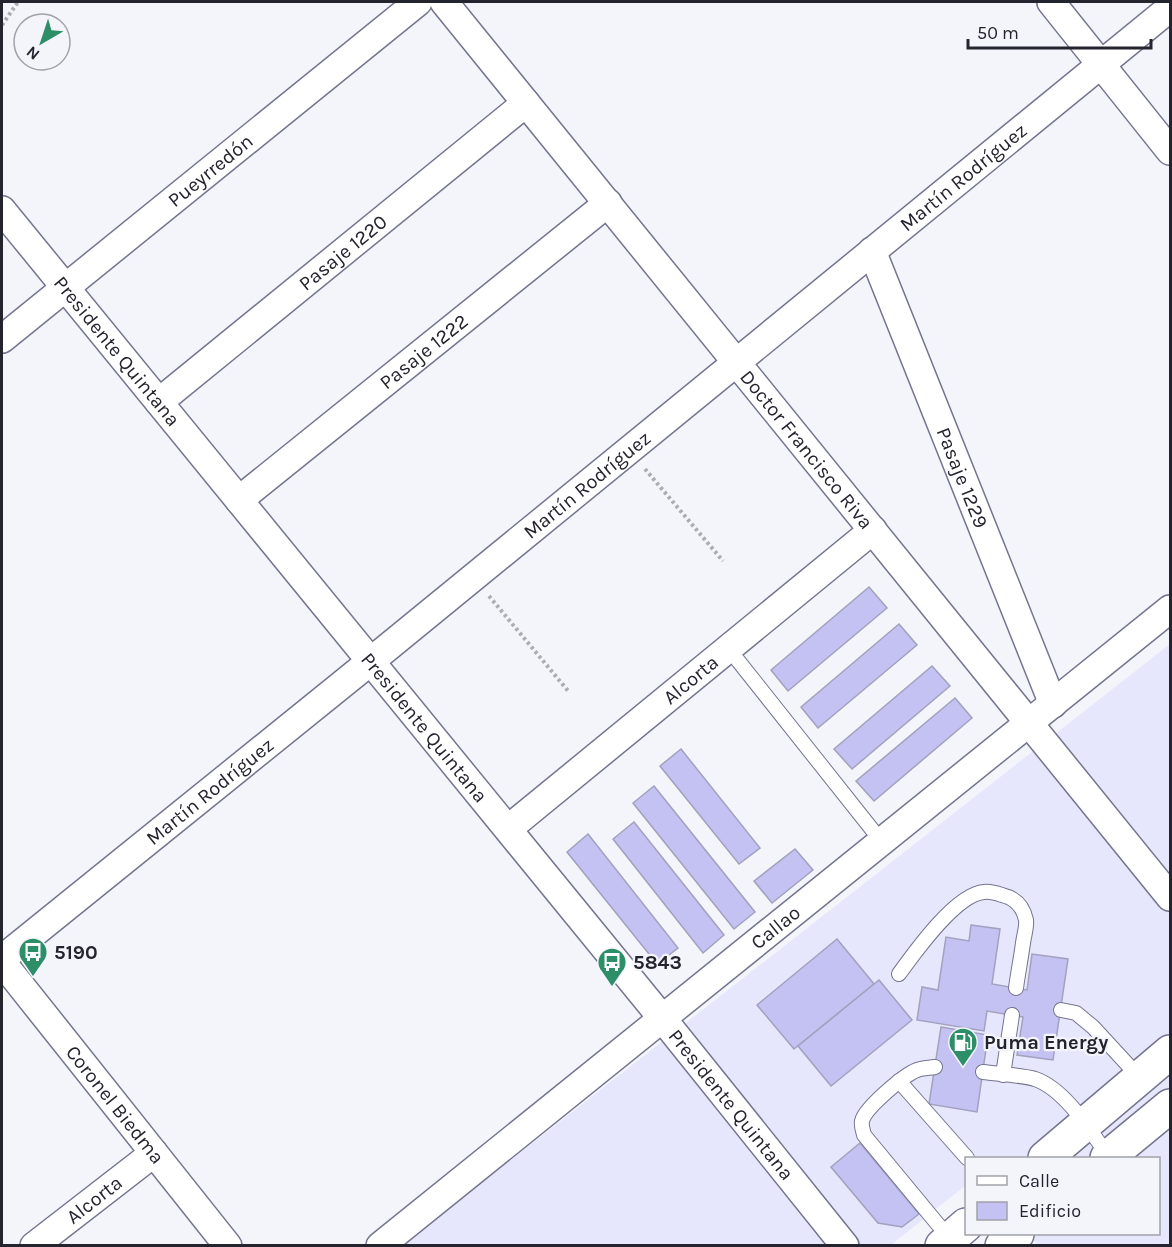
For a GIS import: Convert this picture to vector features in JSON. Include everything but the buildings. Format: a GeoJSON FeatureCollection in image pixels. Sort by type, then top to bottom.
{"type":"FeatureCollection","features":[{"type":"Feature","properties":{"kind":"main road"},"geometry":{"type":"LineString","coordinates":[[1046,1157],[1170,1052]]}},
{"type":"Feature","properties":{"kind":"main road"},"geometry":{"type":"LineString","coordinates":[[1109,1157],[1170,1106]]}},
{"type":"Feature","properties":{"kind":"main road"},"geometry":{"type":"LineString","coordinates":[[1002,1245],[1014,1235]]}},
{"type":"Feature","properties":{"kind":"street","name":"Pueyrredón"},"geometry":{"type":"LineString","coordinates":[[2,339],[418,2]]}},
{"type":"Feature","properties":{"kind":"street","name":"Doctor Francisco Riva"},"geometry":{"type":"LineString","coordinates":[[444,2],[1170,897]]}},
{"type":"Feature","properties":{"kind":"street"},"geometry":{"type":"LineString","coordinates":[[1051,2],[1170,150]]}},
{"type":"Feature","properties":{"kind":"street","name":"Martín Rodríguez"},"geometry":{"type":"LineString","coordinates":[[2,960],[1170,8]]}},
{"type":"Feature","properties":{"kind":"street","name":"Pasaje 1220"},"geometry":{"type":"LineString","coordinates":[[159,402],[526,103]]}},
{"type":"Feature","properties":{"kind":"street","name":"Pasaje 1222"},"geometry":{"type":"LineString","coordinates":[[239,500],[608,203]]}},
{"type":"Feature","properties":{"kind":"street","name":"Presidente Quintana"},"geometry":{"type":"LineString","coordinates":[[2,210],[845,1245]]}},
{"type":"Feature","properties":{"kind":"street","name":"Pasaje 1229"},"geometry":{"type":"LineString","coordinates":[[873,251],[1053,704]]}},
{"type":"Feature","properties":{"kind":"street","name":"Alcorta"},"geometry":{"type":"LineString","coordinates":[[508,829],[873,530]]}},
{"type":"Feature","properties":{"kind":"street","name":"Callao"},"geometry":{"type":"LineString","coordinates":[[380,1245],[1170,609]]}},
{"type":"Feature","properties":{"kind":"street","name":"Coronel Biedma"},"geometry":{"type":"LineString","coordinates":[[2,960],[228,1245]]}},
{"type":"Feature","properties":{"kind":"street","name":"Alcorta"},"geometry":{"type":"LineString","coordinates":[[34,1245],[153,1153]]}},
{"type":"Feature","properties":{"kind":"lane"},"geometry":{"type":"LineString","coordinates":[[728,648],[882,842]]}},
{"type":"Feature","properties":{"kind":"lane"},"geometry":{"type":"LineString","coordinates":[[900,974],[934,929],[951,911],[968,898],[981,892],[992,892],[1009,897],[1018,903],[1026,922],[1016,988]]}},
{"type":"Feature","properties":{"kind":"lane"},"geometry":{"type":"LineString","coordinates":[[1061,1010],[1076,1013],[1093,1027],[1140,1078]]}},
{"type":"Feature","properties":{"kind":"lane"},"geometry":{"type":"LineString","coordinates":[[1003,1075],[1012,1015]]}},
{"type":"Feature","properties":{"kind":"lane"},"geometry":{"type":"LineString","coordinates":[[935,1067],[917,1070],[900,1081],[869,1108],[862,1120],[862,1128],[864,1135],[953,1237]]}},
{"type":"Feature","properties":{"kind":"lane"},"geometry":{"type":"LineString","coordinates":[[983,1072],[1034,1078],[1050,1087],[1086,1124],[1107,1157]]}},
{"type":"Feature","properties":{"kind":"lane"},"geometry":{"type":"LineString","coordinates":[[900,1081],[966,1157]]}},
{"type":"Feature","properties":{"kind":"path"},"geometry":{"type":"LineString","coordinates":[[2,25],[18,2]]}},
{"type":"Feature","properties":{"kind":"path"},"geometry":{"type":"LineString","coordinates":[[629,450],[723,561]]}},
{"type":"Feature","properties":{"kind":"path"},"geometry":{"type":"LineString","coordinates":[[473,578],[570,692]]}},
{"type":"Feature","properties":{"kind":"shaded area"},"geometry":{"type":"Polygon","coordinates":[[[1170,644],[1170,1245],[1039,1245],[1026,1235],[1160,1235],[1160,1157],[965,1157],[965,1186],[891,1245],[401,1246],[1170,644]]]}},
{"type":"Feature","properties":{"kind":"place","name":"5190"},"geometry":{"type":"Point","coordinates":[33,978]}},
{"type":"Feature","properties":{"kind":"place","name":"5843"},"geometry":{"type":"Point","coordinates":[612,988]}},
{"type":"Feature","properties":{"kind":"place","name":"Puma Energy"},"geometry":{"type":"Point","coordinates":[963,1068]}}]}
